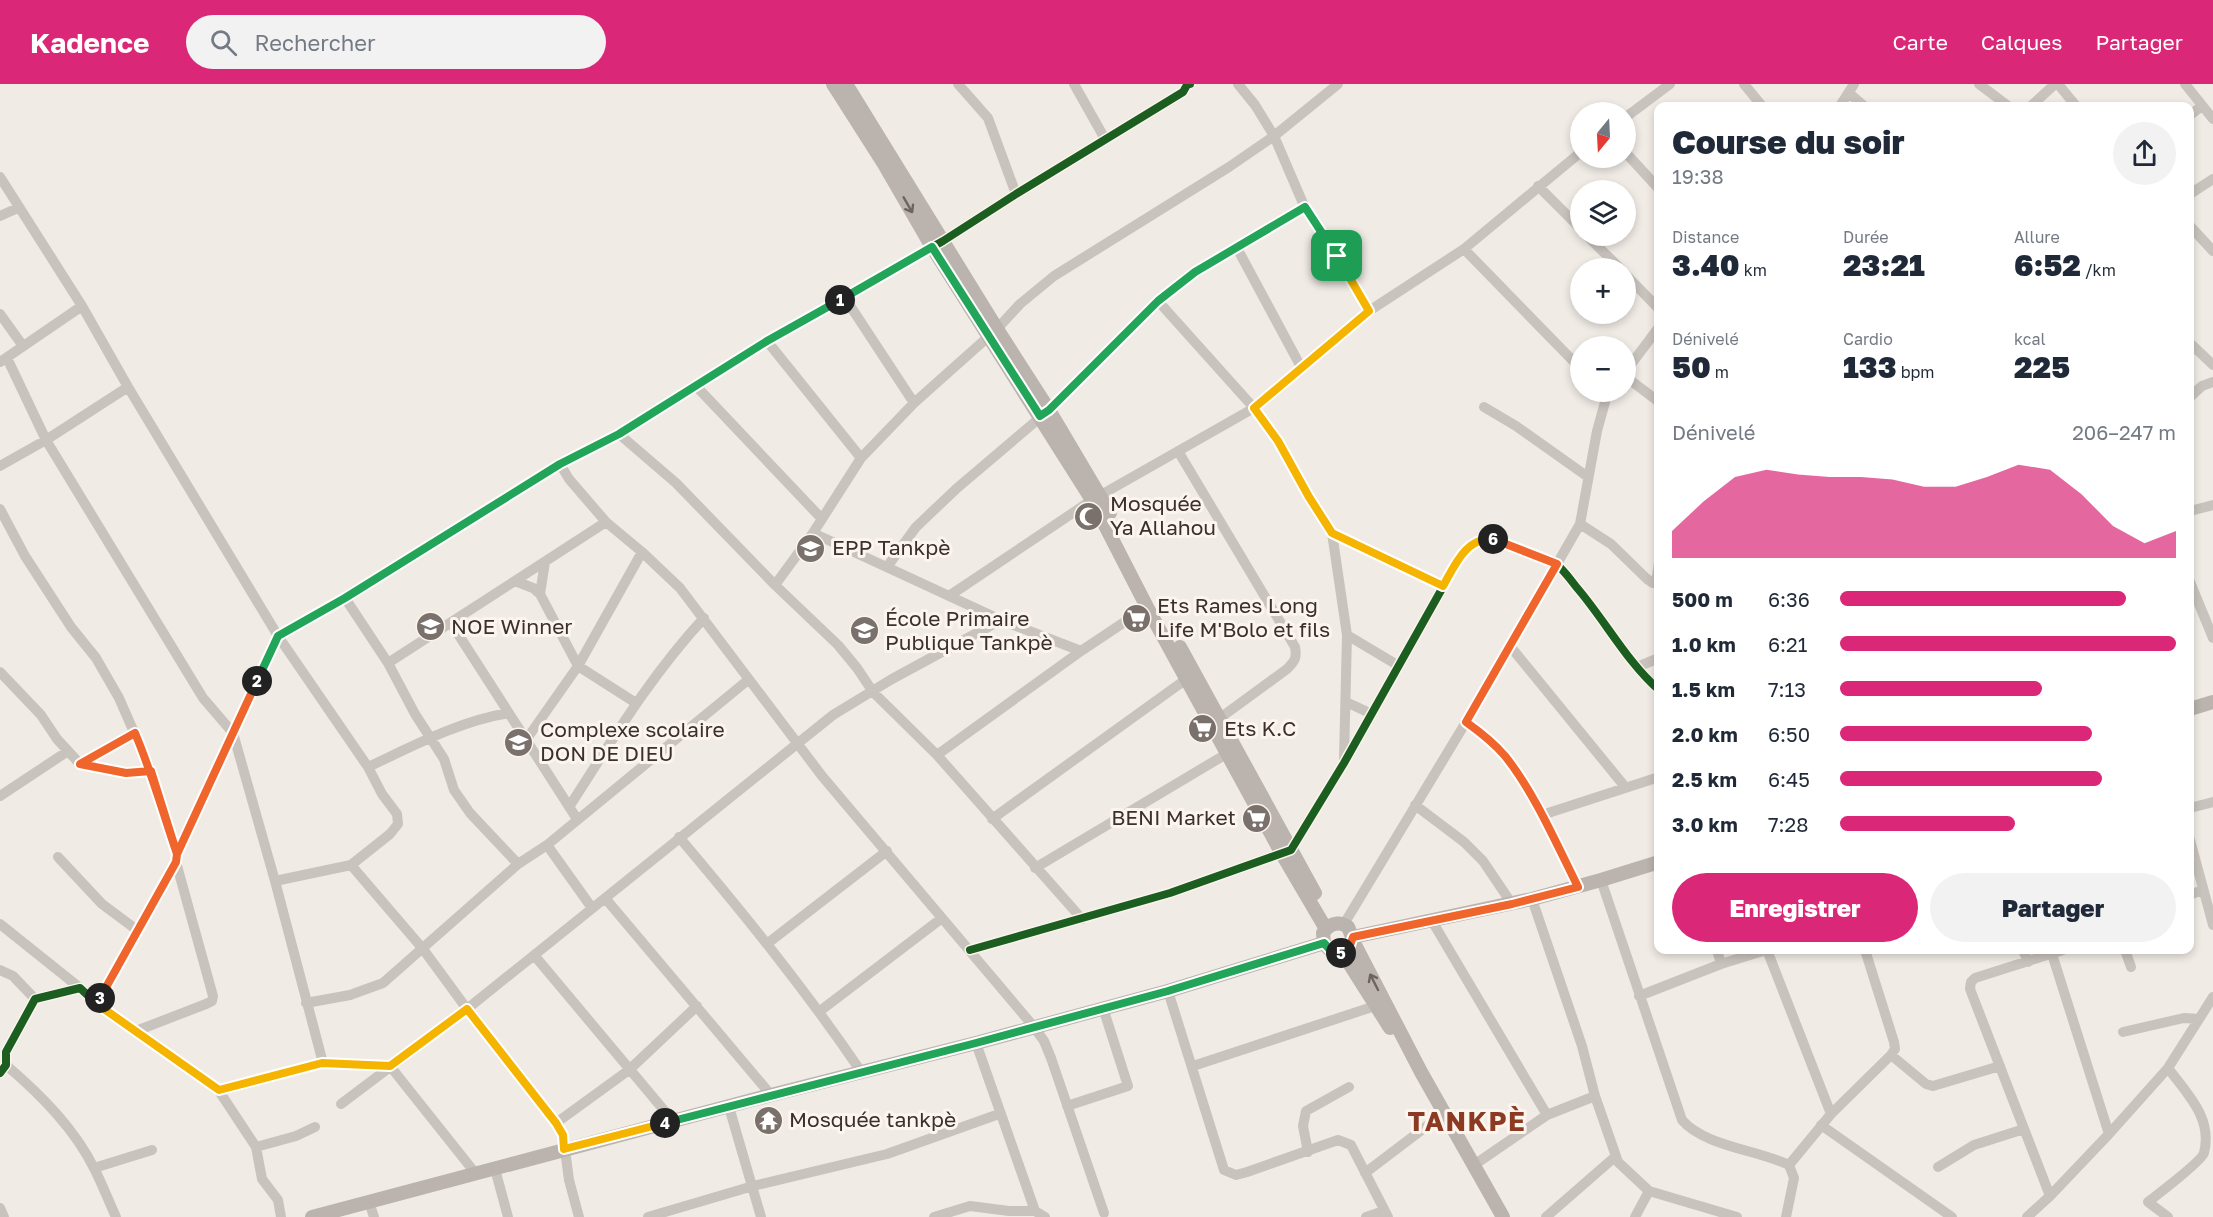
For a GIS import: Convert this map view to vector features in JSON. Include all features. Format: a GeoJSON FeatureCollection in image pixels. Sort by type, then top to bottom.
{"type":"FeatureCollection","features":[{"type":"Feature","properties":{"kind":"main road"},"geometry":{"type":"LineString","coordinates":[[833,84],[1097,498],[1154,599],[1228,753],[1334,926],[1352,931],[1353,939],[1420,1072],[1503,1217]]}},
{"type":"Feature","properties":{"kind":"main road"},"geometry":{"type":"LineString","coordinates":[[846,84],[937,244]]}},
{"type":"Feature","properties":{"kind":"main road"},"geometry":{"type":"LineString","coordinates":[[1097,498],[1147,607],[1220,718],[1287,852]]}},
{"type":"Feature","properties":{"kind":"main road"},"geometry":{"type":"LineString","coordinates":[[2194,708],[2213,702]]}},
{"type":"Feature","properties":{"kind":"main road"},"geometry":{"type":"LineString","coordinates":[[1353,939],[1532,899],[1654,863]]}},
{"type":"Feature","properties":{"kind":"main road"},"geometry":{"type":"LineString","coordinates":[[1334,926],[1323,933],[1324,943],[1331,951],[1342,952],[1349,948],[1353,939]]}},
{"type":"Feature","properties":{"kind":"main road"},"geometry":{"type":"LineString","coordinates":[[312,1217],[673,1120],[976,1043],[1168,991],[1324,943]]}},
{"type":"Feature","properties":{"kind":"main road"},"geometry":{"type":"LineString","coordinates":[[1342,952],[1420,1072]]}},
{"type":"Feature","properties":{"kind":"street"},"geometry":{"type":"LineString","coordinates":[[958,84],[988,118],[1016,194]]}},
{"type":"Feature","properties":{"kind":"street"},"geometry":{"type":"LineString","coordinates":[[1074,84],[1105,139]]}},
{"type":"Feature","properties":{"kind":"street"},"geometry":{"type":"LineString","coordinates":[[97,1004],[176,858],[278,636],[345,598],[560,464],[619,434],[767,341],[937,244],[1183,92],[1188,84]]}},
{"type":"Feature","properties":{"kind":"street"},"geometry":{"type":"LineString","coordinates":[[1238,84],[1255,105],[1274,136],[1305,207],[1369,311]]}},
{"type":"Feature","properties":{"kind":"street"},"geometry":{"type":"LineString","coordinates":[[775,585],[813,533],[861,458],[914,403],[993,333],[1020,304],[1054,276],[1274,136],[1338,84]]}},
{"type":"Feature","properties":{"kind":"street"},"geometry":{"type":"LineString","coordinates":[[1636,110],[1670,84]]}},
{"type":"Feature","properties":{"kind":"street"},"geometry":{"type":"LineString","coordinates":[[1744,84],[1759,102]]}},
{"type":"Feature","properties":{"kind":"street"},"geometry":{"type":"LineString","coordinates":[[1979,84],[2003,102]]}},
{"type":"Feature","properties":{"kind":"street"},"geometry":{"type":"LineString","coordinates":[[2036,102],[2056,84],[2072,102]]}},
{"type":"Feature","properties":{"kind":"street"},"geometry":{"type":"LineString","coordinates":[[2185,84],[2213,119]]}},
{"type":"Feature","properties":{"kind":"street"},"geometry":{"type":"LineString","coordinates":[[1842,102],[1851,87],[1861,102]]}},
{"type":"Feature","properties":{"kind":"street"},"geometry":{"type":"LineString","coordinates":[[2194,113],[2202,106]]}},
{"type":"Feature","properties":{"kind":"street"},"geometry":{"type":"LineString","coordinates":[[949,596],[1097,498],[1254,408],[1369,311],[1464,249],[1570,161]]}},
{"type":"Feature","properties":{"kind":"street"},"geometry":{"type":"LineString","coordinates":[[1636,164],[1654,184]]}},
{"type":"Feature","properties":{"kind":"street"},"geometry":{"type":"LineString","coordinates":[[0,177],[82,306],[128,387],[278,636],[368,767],[382,794],[397,814],[398,824],[390,834],[351,865],[275,881]]}},
{"type":"Feature","properties":{"kind":"street"},"geometry":{"type":"LineString","coordinates":[[2194,191],[2213,179]]}},
{"type":"Feature","properties":{"kind":"street"},"geometry":{"type":"LineString","coordinates":[[1538,186],[1570,218]]}},
{"type":"Feature","properties":{"kind":"street"},"geometry":{"type":"LineString","coordinates":[[887,567],[916,527],[1044,413],[1158,301],[1195,272],[1305,207]]}},
{"type":"Feature","properties":{"kind":"street"},"geometry":{"type":"LineString","coordinates":[[0,216],[18,208]]}},
{"type":"Feature","properties":{"kind":"street"},"geometry":{"type":"LineString","coordinates":[[2194,230],[2213,251]]}},
{"type":"Feature","properties":{"kind":"street"},"geometry":{"type":"LineString","coordinates":[[1597,246],[1610,258]]}},
{"type":"Feature","properties":{"kind":"street"},"geometry":{"type":"LineString","coordinates":[[1237,248],[1301,367]]}},
{"type":"Feature","properties":{"kind":"street"},"geometry":{"type":"LineString","coordinates":[[1464,249],[1570,358]]}},
{"type":"Feature","properties":{"kind":"street"},"geometry":{"type":"LineString","coordinates":[[1636,285],[1654,304]]}},
{"type":"Feature","properties":{"kind":"street"},"geometry":{"type":"LineString","coordinates":[[845,298],[914,403]]}},
{"type":"Feature","properties":{"kind":"street"},"geometry":{"type":"LineString","coordinates":[[1158,301],[1254,408],[1278,441],[1332,533],[1347,635],[1344,763]]}},
{"type":"Feature","properties":{"kind":"street"},"geometry":{"type":"LineString","coordinates":[[82,306],[3,360],[46,440],[203,698],[233,733],[275,881],[322,1063]]}},
{"type":"Feature","properties":{"kind":"street"},"geometry":{"type":"LineString","coordinates":[[0,314],[23,346]]}},
{"type":"Feature","properties":{"kind":"street"},"geometry":{"type":"LineString","coordinates":[[1636,359],[1654,338]]}},
{"type":"Feature","properties":{"kind":"street"},"geometry":{"type":"LineString","coordinates":[[767,341],[861,458]]}},
{"type":"Feature","properties":{"kind":"street"},"geometry":{"type":"LineString","coordinates":[[2194,347],[2213,365]]}},
{"type":"Feature","properties":{"kind":"street"},"geometry":{"type":"LineString","coordinates":[[2194,393],[2202,386],[2213,382]]}},
{"type":"Feature","properties":{"kind":"street"},"geometry":{"type":"LineString","coordinates":[[1636,385],[1654,398]]}},
{"type":"Feature","properties":{"kind":"street"},"geometry":{"type":"LineString","coordinates":[[696,386],[822,519]]}},
{"type":"Feature","properties":{"kind":"street"},"geometry":{"type":"LineString","coordinates":[[0,466],[46,440],[128,387]]}},
{"type":"Feature","properties":{"kind":"street"},"geometry":{"type":"LineString","coordinates":[[1334,926],[1415,805],[1466,722],[1580,524],[1587,477],[1604,402]]}},
{"type":"Feature","properties":{"kind":"street"},"geometry":{"type":"LineString","coordinates":[[1484,407],[1516,426],[1587,477]]}},
{"type":"Feature","properties":{"kind":"street"},"geometry":{"type":"LineString","coordinates":[[619,434],[676,483],[775,585],[838,645],[873,692],[937,755],[1082,919]]}},
{"type":"Feature","properties":{"kind":"street"},"geometry":{"type":"LineString","coordinates":[[1178,451],[1295,647],[1294,662],[1287,669],[1220,718]]}},
{"type":"Feature","properties":{"kind":"street"},"geometry":{"type":"LineString","coordinates":[[560,464],[569,479],[606,522],[680,588],[822,776],[1034,1027],[1052,1058],[1104,1213]]}},
{"type":"Feature","properties":{"kind":"street"},"geometry":{"type":"LineString","coordinates":[[2194,510],[2213,505]]}},
{"type":"Feature","properties":{"kind":"street"},"geometry":{"type":"LineString","coordinates":[[0,509],[25,556],[71,627],[96,658],[119,698],[135,733],[151,771],[213,996],[212,1001],[206,1004],[136,1031]]}},
{"type":"Feature","properties":{"kind":"street"},"geometry":{"type":"LineString","coordinates":[[388,663],[606,522]]}},
{"type":"Feature","properties":{"kind":"street"},"geometry":{"type":"LineString","coordinates":[[1580,524],[1611,544],[1647,579],[1654,581]]}},
{"type":"Feature","properties":{"kind":"street"},"geometry":{"type":"LineString","coordinates":[[813,533],[1001,620],[1081,651]]}},
{"type":"Feature","properties":{"kind":"street"},"geometry":{"type":"LineString","coordinates":[[1332,533],[1443,586]]}},
{"type":"Feature","properties":{"kind":"street"},"geometry":{"type":"LineString","coordinates":[[970,950],[1170,893],[1287,852],[1344,763],[1443,586],[1465,551],[1482,538],[1497,539],[1557,564],[1589,602],[1637,667],[1654,685]]}},
{"type":"Feature","properties":{"kind":"street"},"geometry":{"type":"LineString","coordinates":[[526,740],[578,666],[642,552]]}},
{"type":"Feature","properties":{"kind":"street"},"geometry":{"type":"LineString","coordinates":[[540,594],[545,562]]}},
{"type":"Feature","properties":{"kind":"street"},"geometry":{"type":"LineString","coordinates":[[514,581],[533,588],[540,594],[578,666],[636,703]]}},
{"type":"Feature","properties":{"kind":"street"},"geometry":{"type":"LineString","coordinates":[[2194,592],[2213,638]]}},
{"type":"Feature","properties":{"kind":"street"},"geometry":{"type":"LineString","coordinates":[[345,598],[388,663],[444,759],[459,798],[518,864]]}},
{"type":"Feature","properties":{"kind":"street"},"geometry":{"type":"LineString","coordinates":[[937,755],[1081,651],[1147,607]]}},
{"type":"Feature","properties":{"kind":"street"},"geometry":{"type":"LineString","coordinates":[[569,807],[636,703],[680,644],[704,618]]}},
{"type":"Feature","properties":{"kind":"street"},"geometry":{"type":"LineString","coordinates":[[341,1104],[467,1009],[833,715],[909,669],[1001,620]]}},
{"type":"Feature","properties":{"kind":"street"},"geometry":{"type":"LineString","coordinates":[[451,623],[577,819]]}},
{"type":"Feature","properties":{"kind":"street"},"geometry":{"type":"LineString","coordinates":[[1347,635],[1399,666]]}},
{"type":"Feature","properties":{"kind":"street"},"geometry":{"type":"LineString","coordinates":[[1510,646],[1626,788]]}},
{"type":"Feature","properties":{"kind":"street"},"geometry":{"type":"LineString","coordinates":[[1637,667],[1654,660]]}},
{"type":"Feature","properties":{"kind":"street"},"geometry":{"type":"LineString","coordinates":[[0,672],[41,715],[57,739],[80,764],[126,773],[151,771]]}},
{"type":"Feature","properties":{"kind":"street"},"geometry":{"type":"LineString","coordinates":[[992,819],[1191,676]]}},
{"type":"Feature","properties":{"kind":"street"},"geometry":{"type":"LineString","coordinates":[[306,1003],[350,995],[383,983],[518,864],[547,845],[748,680]]}},
{"type":"Feature","properties":{"kind":"street"},"geometry":{"type":"LineString","coordinates":[[1346,702],[1372,714]]}},
{"type":"Feature","properties":{"kind":"street"},"geometry":{"type":"LineString","coordinates":[[368,767],[477,719],[509,713]]}},
{"type":"Feature","properties":{"kind":"street"},"geometry":{"type":"LineString","coordinates":[[1466,722],[1488,739],[1505,757],[1542,815],[1578,887]]}},
{"type":"Feature","properties":{"kind":"street"},"geometry":{"type":"LineString","coordinates":[[80,764],[135,733]]}},
{"type":"Feature","properties":{"kind":"street"},"geometry":{"type":"LineString","coordinates":[[0,796],[68,751]]}},
{"type":"Feature","properties":{"kind":"street"},"geometry":{"type":"LineString","coordinates":[[1035,868],[1228,753]]}},
{"type":"Feature","properties":{"kind":"street"},"geometry":{"type":"LineString","coordinates":[[1542,815],[1654,779]]}},
{"type":"Feature","properties":{"kind":"street"},"geometry":{"type":"LineString","coordinates":[[2194,807],[2213,802]]}},
{"type":"Feature","properties":{"kind":"street"},"geometry":{"type":"LineString","coordinates":[[1415,805],[1464,842],[1483,861],[1512,904]]}},
{"type":"Feature","properties":{"kind":"street"},"geometry":{"type":"LineString","coordinates":[[679,837],[820,1011],[862,1073]]}},
{"type":"Feature","properties":{"kind":"street"},"geometry":{"type":"LineString","coordinates":[[547,845],[592,908]]}},
{"type":"Feature","properties":{"kind":"street"},"geometry":{"type":"LineString","coordinates":[[768,944],[887,851]]}},
{"type":"Feature","properties":{"kind":"street"},"geometry":{"type":"LineString","coordinates":[[58,857],[102,904],[137,930]]}},
{"type":"Feature","properties":{"kind":"street"},"geometry":{"type":"LineString","coordinates":[[2194,857],[2213,925]]}},
{"type":"Feature","properties":{"kind":"street"},"geometry":{"type":"LineString","coordinates":[[351,865],[423,949],[556,1123],[563,1135],[569,1180],[579,1217]]}},
{"type":"Feature","properties":{"kind":"street"},"geometry":{"type":"LineString","coordinates":[[1601,880],[1678,1110],[1687,1126],[1728,1145],[1789,1165]]}},
{"type":"Feature","properties":{"kind":"street"},"geometry":{"type":"LineString","coordinates":[[2194,893],[2202,890]]}},
{"type":"Feature","properties":{"kind":"street"},"geometry":{"type":"LineString","coordinates":[[605,898],[771,1095]]}},
{"type":"Feature","properties":{"kind":"street"},"geometry":{"type":"LineString","coordinates":[[1532,899],[1582,1046],[1595,1096],[1618,1162],[1648,1191],[1737,1217]]}},
{"type":"Feature","properties":{"kind":"street"},"geometry":{"type":"LineString","coordinates":[[820,1011],[942,918]]}},
{"type":"Feature","properties":{"kind":"street"},"geometry":{"type":"LineString","coordinates":[[1432,921],[1547,1115]]}},
{"type":"Feature","properties":{"kind":"street"},"geometry":{"type":"LineString","coordinates":[[0,924],[97,1004],[219,1090],[256,1147],[262,1179],[278,1200],[281,1217]]}},
{"type":"Feature","properties":{"kind":"street"},"geometry":{"type":"LineString","coordinates":[[1718,954],[1721,964]]}},
{"type":"Feature","properties":{"kind":"street"},"geometry":{"type":"LineString","coordinates":[[1639,996],[1721,964],[1754,954]]}},
{"type":"Feature","properties":{"kind":"street"},"geometry":{"type":"LineString","coordinates":[[1769,954],[1831,1113]]}},
{"type":"Feature","properties":{"kind":"street"},"geometry":{"type":"LineString","coordinates":[[1789,1165],[1831,1113],[1895,1049],[1866,954]]}},
{"type":"Feature","properties":{"kind":"street"},"geometry":{"type":"LineString","coordinates":[[2025,954],[2028,962]]}},
{"type":"Feature","properties":{"kind":"street"},"geometry":{"type":"LineString","coordinates":[[2050,1196],[1970,989],[1971,982],[1975,978],[2052,954],[2109,1134]]}},
{"type":"Feature","properties":{"kind":"street"},"geometry":{"type":"LineString","coordinates":[[2127,954],[2131,967]]}},
{"type":"Feature","properties":{"kind":"street"},"geometry":{"type":"LineString","coordinates":[[534,955],[673,1120]]}},
{"type":"Feature","properties":{"kind":"street"},"geometry":{"type":"LineString","coordinates":[[0,970],[13,976],[35,999]]}},
{"type":"Feature","properties":{"kind":"street"},"geometry":{"type":"LineString","coordinates":[[80,988],[35,999],[6,1052],[3,1069],[40,1095],[59,1117],[94,1168],[116,1217]]}},
{"type":"Feature","properties":{"kind":"street"},"geometry":{"type":"LineString","coordinates":[[1168,991],[1224,1170],[1236,1175],[1338,1140],[1346,1142],[1351,1145],[1386,1214],[1366,1217]]}},
{"type":"Feature","properties":{"kind":"street"},"geometry":{"type":"LineString","coordinates":[[2027,1217],[2109,1134],[2168,1068],[2213,997]]}},
{"type":"Feature","properties":{"kind":"street"},"geometry":{"type":"LineString","coordinates":[[556,1123],[629,1070],[697,1006]]}},
{"type":"Feature","properties":{"kind":"street"},"geometry":{"type":"LineString","coordinates":[[1193,1066],[1375,1006]]}},
{"type":"Feature","properties":{"kind":"street"},"geometry":{"type":"LineString","coordinates":[[1067,1106],[1128,1086],[1103,1008]]}},
{"type":"Feature","properties":{"kind":"street"},"geometry":{"type":"LineString","coordinates":[[2123,1032],[2184,1018],[2199,1019]]}},
{"type":"Feature","properties":{"kind":"street"},"geometry":{"type":"LineString","coordinates":[[934,1217],[970,1206],[1040,1214],[999,1114],[976,1043]]}},
{"type":"Feature","properties":{"kind":"street"},"geometry":{"type":"LineString","coordinates":[[1891,1055],[1926,1084],[1933,1086],[2000,1066]]}},
{"type":"Feature","properties":{"kind":"street"},"geometry":{"type":"LineString","coordinates":[[219,1090],[322,1063],[390,1066],[476,1174]]}},
{"type":"Feature","properties":{"kind":"street"},"geometry":{"type":"LineString","coordinates":[[2168,1068],[2200,1110],[2209,1136],[2202,1156],[2148,1202],[2168,1217]]}},
{"type":"Feature","properties":{"kind":"street"},"geometry":{"type":"LineString","coordinates":[[1308,1152],[1303,1126],[1306,1111],[1349,1087]]}},
{"type":"Feature","properties":{"kind":"street"},"geometry":{"type":"LineString","coordinates":[[1474,1165],[1547,1115],[1595,1096]]}},
{"type":"Feature","properties":{"kind":"street"},"geometry":{"type":"LineString","coordinates":[[729,1107],[761,1217]]}},
{"type":"Feature","properties":{"kind":"street"},"geometry":{"type":"LineString","coordinates":[[1365,1173],[1444,1113]]}},
{"type":"Feature","properties":{"kind":"street"},"geometry":{"type":"LineString","coordinates":[[648,1217],[753,1186],[887,1154],[999,1114]]}},
{"type":"Feature","properties":{"kind":"street"},"geometry":{"type":"LineString","coordinates":[[1821,1125],[1952,1217]]}},
{"type":"Feature","properties":{"kind":"street"},"geometry":{"type":"LineString","coordinates":[[256,1147],[296,1136],[315,1127]]}},
{"type":"Feature","properties":{"kind":"street"},"geometry":{"type":"LineString","coordinates":[[1938,1167],[1974,1145],[2024,1129]]}},
{"type":"Feature","properties":{"kind":"street"},"geometry":{"type":"LineString","coordinates":[[94,1168],[152,1150]]}},
{"type":"Feature","properties":{"kind":"street"},"geometry":{"type":"LineString","coordinates":[[1546,1217],[1616,1156]]}},
{"type":"Feature","properties":{"kind":"street"},"geometry":{"type":"LineString","coordinates":[[1786,1217],[1794,1178],[1789,1165]]}},
{"type":"Feature","properties":{"kind":"street"},"geometry":{"type":"LineString","coordinates":[[495,1169],[508,1217]]}},
{"type":"Feature","properties":{"kind":"street"},"geometry":{"type":"LineString","coordinates":[[1635,1217],[1648,1191]]}},
{"type":"Feature","properties":{"kind":"street"},"geometry":{"type":"LineString","coordinates":[[369,1202],[374,1217]]}},
{"type":"Feature","properties":{"kind":"street"},"geometry":{"type":"LineString","coordinates":[[0,1208],[4,1217]]}},
{"type":"Feature","properties":{"kind":"cycle path"},"geometry":{"type":"LineString","coordinates":[[0,1073],[6,1065],[6,1052],[35,999],[80,988],[97,1004],[176,862],[177,854],[278,636],[345,598],[560,464],[619,434],[767,341],[943,241],[1183,92],[1190,84]]}},
{"type":"Feature","properties":{"kind":"cycle path"},"geometry":{"type":"LineString","coordinates":[[970,950],[1170,893],[1291,850],[1344,763],[1457,562],[1476,542],[1496,540],[1542,557],[1560,567],[1637,667],[1654,685]]}},
{"type":"Feature","properties":{"kind":"place","name":"Mosquée Ya Allahou"},"geometry":{"type":"Point","coordinates":[1089,516]}},
{"type":"Feature","properties":{"kind":"place","name":"EPP Tankpè"},"geometry":{"type":"Point","coordinates":[811,548]}},
{"type":"Feature","properties":{"kind":"place","name":"Ets Rames Long Life M'Bolo et fils"},"geometry":{"type":"Point","coordinates":[1136,618]}},
{"type":"Feature","properties":{"kind":"place","name":"NOE Winner"},"geometry":{"type":"Point","coordinates":[430,627]}},
{"type":"Feature","properties":{"kind":"place","name":"École Primaire Publique Tankpè"},"geometry":{"type":"Point","coordinates":[864,631]}},
{"type":"Feature","properties":{"kind":"place","name":"Ets K.C"},"geometry":{"type":"Point","coordinates":[1203,729]}},
{"type":"Feature","properties":{"kind":"place","name":"Complexe scolaire DON DE DIEU"},"geometry":{"type":"Point","coordinates":[519,742]}},
{"type":"Feature","properties":{"kind":"place","name":"BENI Market"},"geometry":{"type":"Point","coordinates":[1257,818]}},
{"type":"Feature","properties":{"kind":"place","name":"Mosquée tankpè"},"geometry":{"type":"Point","coordinates":[768,1120]}},
{"type":"Feature","properties":{"kind":"district","name":"TANKPÈ"},"geometry":{"type":"Point","coordinates":[1467,1122]}},
{"type":"Feature","properties":{"kind":"route"},"geometry":{"type":"LineString","coordinates":[[1337,256],[1305,207],[1195,272],[1158,301],[1049,410],[1040,416],[932,247],[767,341],[619,434],[560,464],[345,598],[278,636],[177,854],[151,771],[135,733],[80,764],[113,772],[151,771],[165,819],[177,854],[176,862],[97,1004],[219,1090],[322,1063],[390,1066],[467,1009],[556,1123],[563,1135],[564,1149],[862,1073],[1168,991],[1324,943],[1331,951],[1342,952],[1349,948],[1353,937],[1512,904],[1578,887],[1542,815],[1505,757],[1488,739],[1466,722],[1557,564],[1497,539],[1482,538],[1465,551],[1443,586],[1332,533],[1278,441],[1254,408],[1369,311],[1337,256]]}}]}
